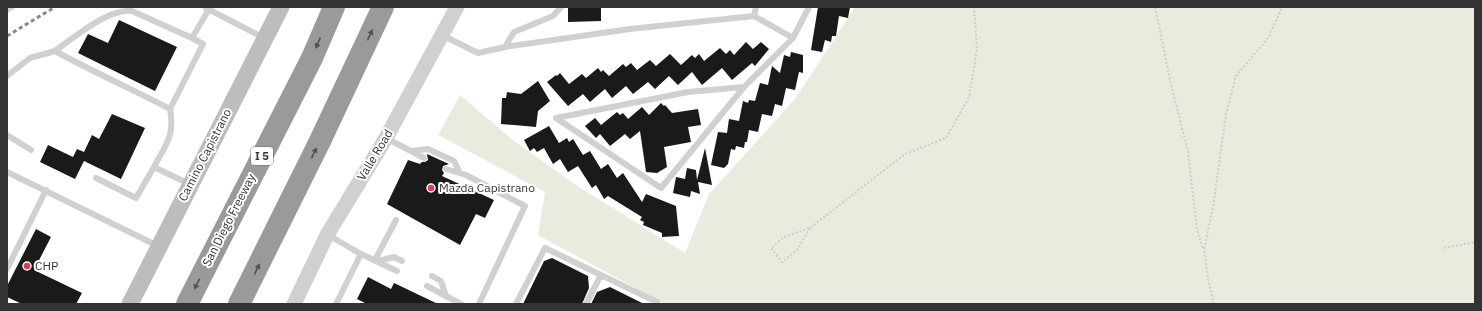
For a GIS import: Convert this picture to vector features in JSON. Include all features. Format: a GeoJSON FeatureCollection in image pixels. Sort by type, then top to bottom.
{"type":"FeatureCollection","features":[{"type":"Feature","properties":{"kind":"highway","name":"San Diego Freeway"},"geometry":{"type":"LineString","coordinates":[[186,304],[312,58],[334,7]]}},
{"type":"Feature","properties":{"kind":"highway"},"geometry":{"type":"LineString","coordinates":[[239,304],[320,141],[383,7]]}},
{"type":"Feature","properties":{"kind":"main road","name":"Camino Capistrano"},"geometry":{"type":"LineString","coordinates":[[130,304],[281,7]]}},
{"type":"Feature","properties":{"kind":"street","name":"Valle Road"},"geometry":{"type":"LineString","coordinates":[[294,304],[327,235],[386,138],[457,7]]}},
{"type":"Feature","properties":{"kind":"lane"},"geometry":{"type":"LineString","coordinates":[[7,10],[12,7]]}},
{"type":"Feature","properties":{"kind":"lane"},"geometry":{"type":"LineString","coordinates":[[506,47],[514,32],[553,16],[561,7]]}},
{"type":"Feature","properties":{"kind":"lane"},"geometry":{"type":"LineString","coordinates":[[754,16],[756,7]]}},
{"type":"Feature","properties":{"kind":"lane"},"geometry":{"type":"LineString","coordinates":[[744,87],[688,92],[556,118],[661,188],[744,87],[793,38],[809,7]]}},
{"type":"Feature","properties":{"kind":"lane"},"geometry":{"type":"LineString","coordinates":[[192,38],[207,8],[265,38]]}},
{"type":"Feature","properties":{"kind":"lane"},"geometry":{"type":"LineString","coordinates":[[7,76],[30,58],[55,51],[80,32],[117,11],[132,11],[203,44],[170,109],[172,121],[171,134],[136,198],[96,178]]}},
{"type":"Feature","properties":{"kind":"lane"},"geometry":{"type":"LineString","coordinates":[[442,35],[478,52],[630,29],[754,16],[793,38]]}},
{"type":"Feature","properties":{"kind":"lane"},"geometry":{"type":"LineString","coordinates":[[55,51],[170,109]]}},
{"type":"Feature","properties":{"kind":"lane"},"geometry":{"type":"LineString","coordinates":[[7,135],[31,150]]}},
{"type":"Feature","properties":{"kind":"lane"},"geometry":{"type":"LineString","coordinates":[[386,138],[424,158]]}},
{"type":"Feature","properties":{"kind":"lane"},"geometry":{"type":"LineString","coordinates":[[412,151],[428,149],[454,161],[460,173]]}},
{"type":"Feature","properties":{"kind":"lane"},"geometry":{"type":"LineString","coordinates":[[154,167],[190,184]]}},
{"type":"Feature","properties":{"kind":"lane"},"geometry":{"type":"LineString","coordinates":[[446,169],[460,173],[525,206],[479,304]]}},
{"type":"Feature","properties":{"kind":"lane"},"geometry":{"type":"LineString","coordinates":[[8,174],[46,190],[159,247]]}},
{"type":"Feature","properties":{"kind":"lane"},"geometry":{"type":"LineString","coordinates":[[7,269],[46,190]]}},
{"type":"Feature","properties":{"kind":"lane"},"geometry":{"type":"LineString","coordinates":[[377,260],[396,220]]}},
{"type":"Feature","properties":{"kind":"lane"},"geometry":{"type":"LineString","coordinates":[[327,235],[361,254],[377,260],[397,271]]}},
{"type":"Feature","properties":{"kind":"lane"},"geometry":{"type":"LineString","coordinates":[[516,304],[545,248],[657,302],[656,304]]}},
{"type":"Feature","properties":{"kind":"lane"},"geometry":{"type":"LineString","coordinates":[[336,304],[361,254]]}},
{"type":"Feature","properties":{"kind":"lane"},"geometry":{"type":"LineString","coordinates":[[377,260],[394,257],[402,261]]}},
{"type":"Feature","properties":{"kind":"lane"},"geometry":{"type":"LineString","coordinates":[[586,304],[601,275]]}},
{"type":"Feature","properties":{"kind":"lane"},"geometry":{"type":"LineString","coordinates":[[432,276],[441,281],[446,296]]}},
{"type":"Feature","properties":{"kind":"lane"},"geometry":{"type":"LineString","coordinates":[[427,286],[461,304]]}},
{"type":"Feature","properties":{"kind":"path"},"geometry":{"type":"LineString","coordinates":[[810,228],[797,250],[782,262],[771,248],[784,237],[810,228],[905,154],[946,138],[969,96],[978,50],[974,7]]}},
{"type":"Feature","properties":{"kind":"path"},"geometry":{"type":"LineString","coordinates":[[1155,7],[1170,80],[1188,152],[1197,229],[1204,250],[1208,279],[1214,304]]}},
{"type":"Feature","properties":{"kind":"path"},"geometry":{"type":"LineString","coordinates":[[1204,250],[1213,207],[1226,114],[1236,76],[1269,37],[1282,7]]}},
{"type":"Feature","properties":{"kind":"path"},"geometry":{"type":"LineString","coordinates":[[1444,248],[1475,242]]}},
{"type":"Feature","properties":{"kind":"shaded area"},"geometry":{"type":"Polygon","coordinates":[[[855,7],[1475,7],[1475,304],[665,304],[538,235],[545,192],[438,135],[460,95],[514,141],[576,185],[685,253],[709,194],[795,99],[855,7]]]}},
{"type":"Feature","properties":{"kind":"building"},"geometry":{"type":"Polygon","coordinates":[[[568,7],[601,7],[601,21],[568,22],[568,7]]]}},
{"type":"Feature","properties":{"kind":"building"},"geometry":{"type":"Polygon","coordinates":[[[818,7],[850,7],[848,18],[839,16],[836,36],[832,36],[831,42],[825,40],[822,52],[811,50],[818,7]]]}},
{"type":"Feature","properties":{"kind":"building"},"geometry":{"type":"Polygon","coordinates":[[[119,20],[177,47],[155,91],[78,53],[88,34],[108,43],[119,20]]]}},
{"type":"Feature","properties":{"kind":"building"},"geometry":{"type":"Polygon","coordinates":[[[746,42],[753,49],[761,42],[769,49],[755,66],[752,63],[732,80],[722,68],[702,85],[692,72],[678,85],[669,76],[655,89],[648,82],[633,94],[626,86],[612,98],[605,89],[590,102],[583,94],[568,106],[547,82],[560,73],[569,84],[582,74],[586,78],[598,68],[601,72],[603,70],[609,76],[623,64],[626,67],[631,63],[637,70],[650,60],[656,66],[670,54],[681,65],[692,55],[695,58],[699,54],[704,61],[720,48],[726,54],[730,50],[734,55],[746,42]]]}},
{"type":"Feature","properties":{"kind":"building"},"geometry":{"type":"Polygon","coordinates":[[[791,52],[803,55],[803,73],[799,72],[795,90],[786,88],[782,106],[775,104],[772,116],[762,114],[758,132],[749,130],[747,142],[745,142],[744,148],[736,146],[735,150],[731,149],[728,164],[724,168],[711,165],[718,132],[727,133],[729,119],[739,121],[743,101],[748,103],[749,100],[755,101],[760,83],[768,85],[772,66],[780,73],[784,55],[790,57],[791,52]]]}},
{"type":"Feature","properties":{"kind":"building"},"geometry":{"type":"Polygon","coordinates":[[[538,81],[550,101],[538,111],[536,127],[501,124],[502,98],[506,98],[507,92],[521,94],[538,81]]]}},
{"type":"Feature","properties":{"kind":"building"},"geometry":{"type":"Polygon","coordinates":[[[661,103],[664,106],[665,105],[672,113],[698,109],[701,125],[688,127],[691,142],[664,147],[667,167],[657,173],[646,172],[640,131],[630,139],[625,134],[610,146],[600,134],[596,138],[585,126],[595,118],[601,125],[617,112],[620,115],[623,113],[628,119],[642,107],[649,115],[661,103]]]}},
{"type":"Feature","properties":{"kind":"building"},"geometry":{"type":"Polygon","coordinates":[[[112,114],[145,128],[121,179],[84,161],[75,179],[40,162],[48,145],[73,157],[77,149],[84,152],[92,135],[99,139],[112,114]]]}},
{"type":"Feature","properties":{"kind":"building"},"geometry":{"type":"Polygon","coordinates":[[[549,126],[559,143],[567,138],[569,142],[573,139],[583,155],[590,151],[601,169],[608,164],[617,178],[623,173],[642,202],[646,194],[676,206],[679,236],[662,237],[662,233],[643,225],[644,222],[640,220],[642,217],[608,196],[604,199],[596,185],[592,188],[578,166],[568,172],[560,159],[553,164],[544,148],[537,152],[534,148],[530,151],[524,140],[549,126]]]}},
{"type":"Feature","properties":{"kind":"building"},"geometry":{"type":"Polygon","coordinates":[[[705,148],[712,185],[698,182],[700,194],[691,191],[690,197],[673,193],[676,177],[685,179],[687,168],[696,170],[697,180],[705,148]]]}},
{"type":"Feature","properties":{"kind":"building","name":"Mazda Capistrano"},"geometry":{"type":"Polygon","coordinates":[[[427,154],[449,164],[443,166],[442,170],[444,173],[442,176],[494,200],[485,218],[476,214],[460,245],[387,204],[408,160],[420,164],[428,160],[427,154]]]}},
{"type":"Feature","properties":{"kind":"building","name":"CHP"},"geometry":{"type":"Polygon","coordinates":[[[36,229],[51,237],[34,270],[82,293],[76,304],[22,304],[7,297],[7,286],[36,229]]]}},
{"type":"Feature","properties":{"kind":"building"},"geometry":{"type":"Polygon","coordinates":[[[552,258],[588,276],[589,288],[582,304],[523,304],[544,261],[552,258]]]}},
{"type":"Feature","properties":{"kind":"building"},"geometry":{"type":"Polygon","coordinates":[[[368,277],[391,289],[394,283],[438,304],[367,304],[357,299],[368,277]]]}},
{"type":"Feature","properties":{"kind":"building"},"geometry":{"type":"Polygon","coordinates":[[[610,287],[644,304],[591,304],[597,292],[610,287]]]}},
{"type":"Feature","properties":{"kind":"railway"},"geometry":{"type":"LineString","coordinates":[[7,36],[55,7]]}},
{"type":"Feature","properties":{"kind":"place","name":"Mazda Capistrano"},"geometry":{"type":"Point","coordinates":[431,188]}},
{"type":"Feature","properties":{"kind":"place","name":"CHP"},"geometry":{"type":"Point","coordinates":[27,266]}}]}
